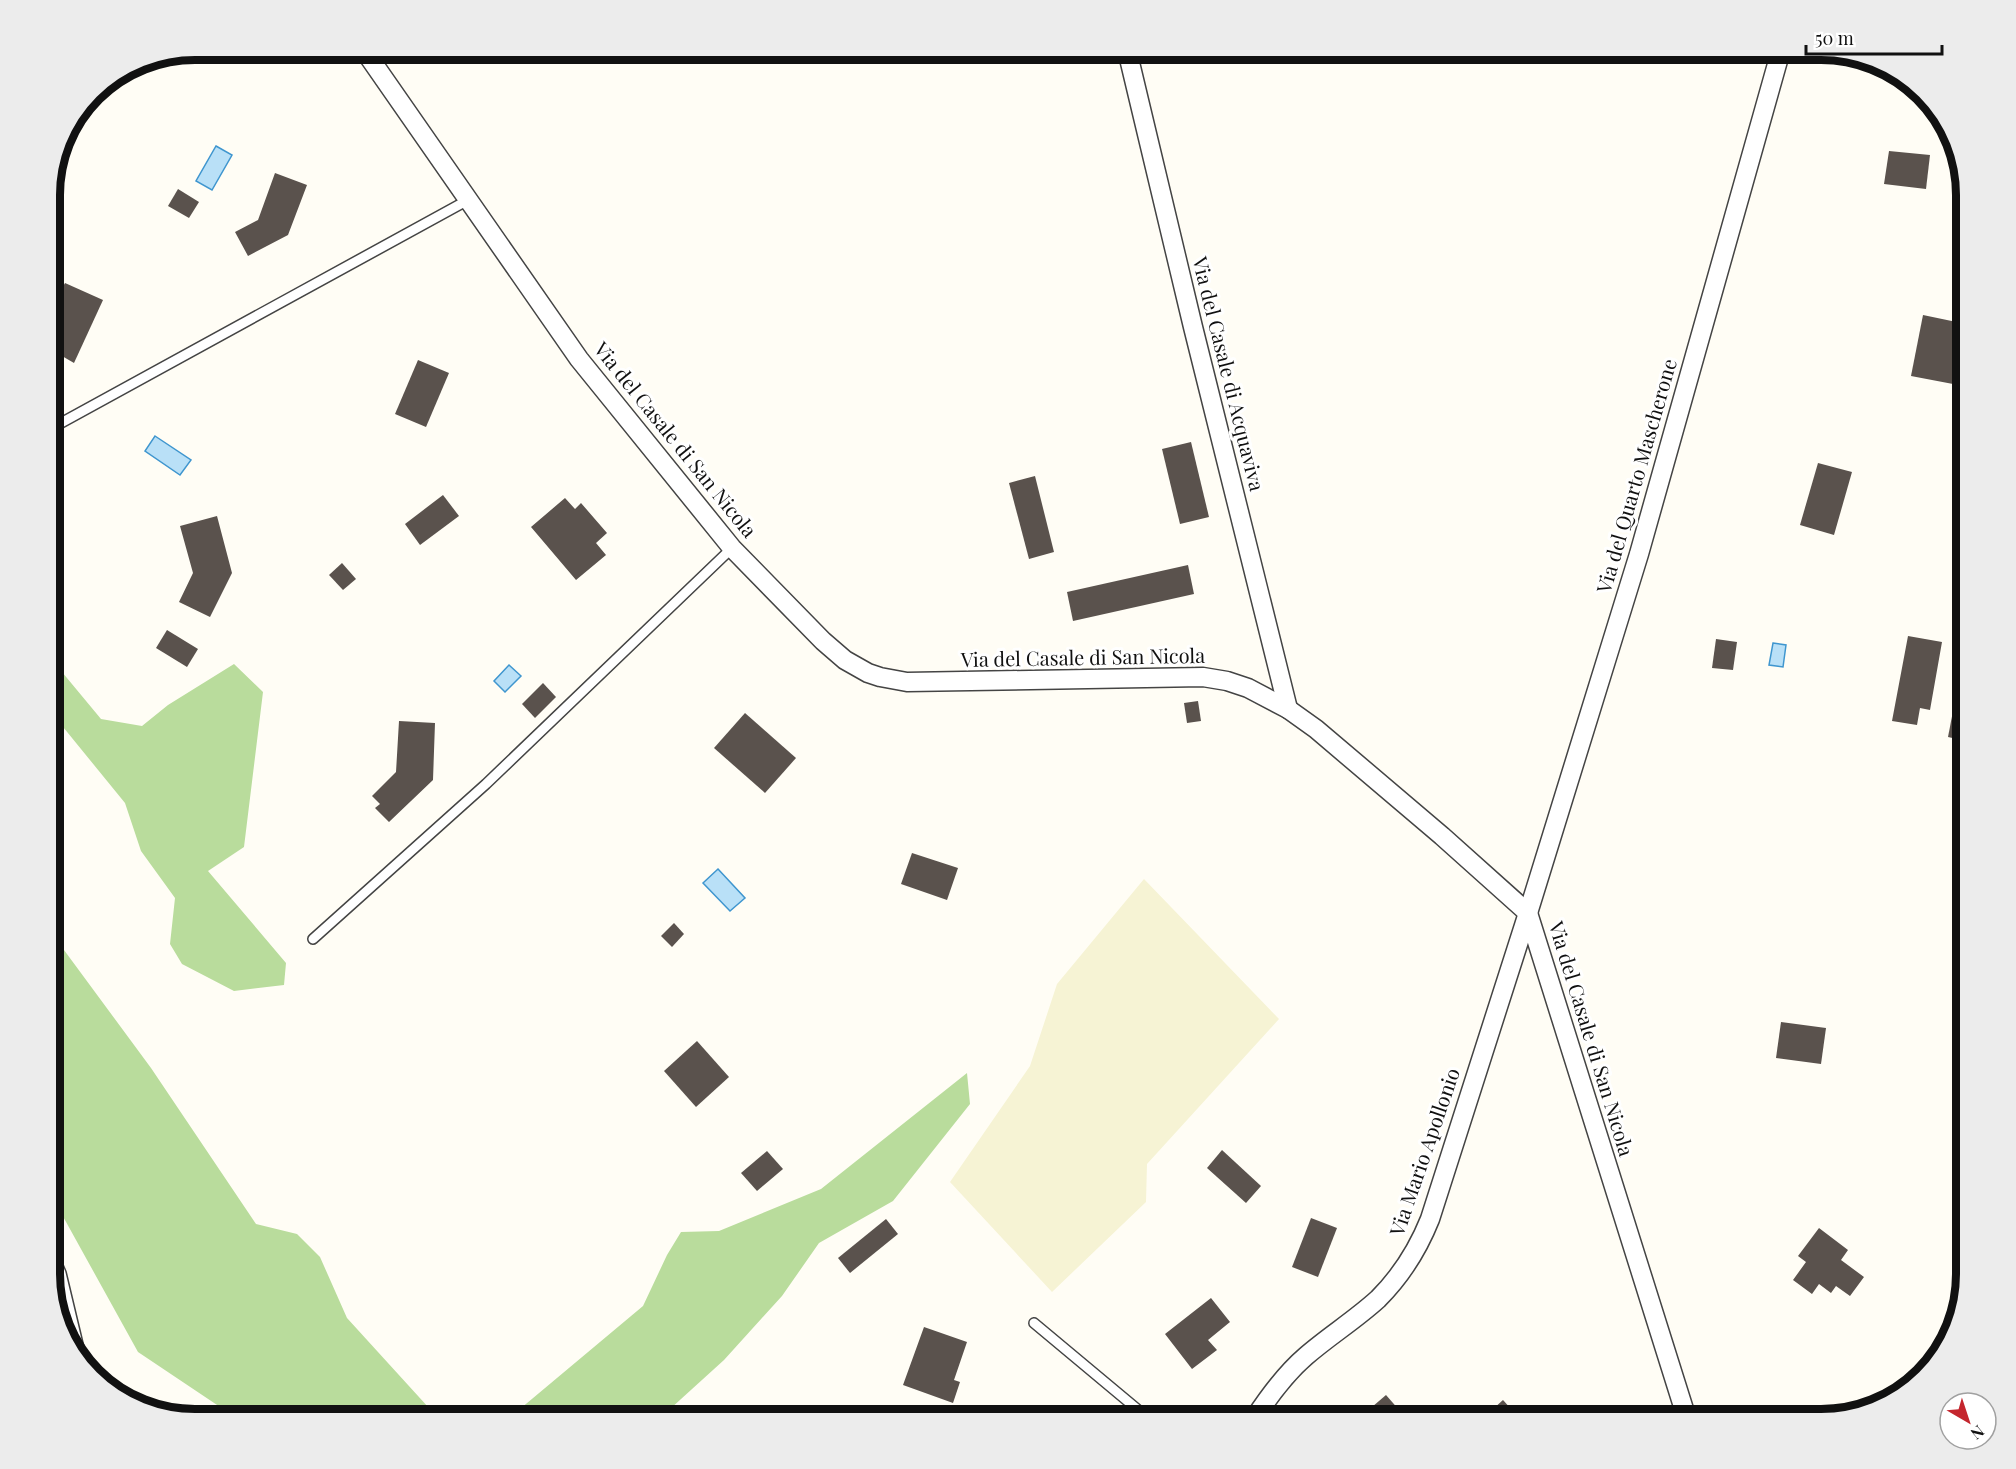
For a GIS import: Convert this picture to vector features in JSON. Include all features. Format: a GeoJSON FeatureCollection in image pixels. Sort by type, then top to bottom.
{"type":"FeatureCollection","features":[{"type":"Feature","properties":{"kind":"street","name":"Via del Casale di San Nicola"},"geometry":{"type":"LineString","coordinates":[[371,60],[579,359],[732,548],[823,641],[850,663],[880,677],[919,683],[1203,677],[1227,681],[1248,688],[1288,710],[1316,729],[1528,913],[1684,1409]]}},
{"type":"Feature","properties":{"kind":"street","name":"Via del Casale di Acquaviva"},"geometry":{"type":"LineString","coordinates":[[1129,60],[1288,710]]}},
{"type":"Feature","properties":{"kind":"street","name":"Via del Quarto Mascherone"},"geometry":{"type":"LineString","coordinates":[[1528,913],[1639,554],[1778,60]]}},
{"type":"Feature","properties":{"kind":"street","name":"Via Mario Apollonio"},"geometry":{"type":"LineString","coordinates":[[1262,1409],[1287,1375],[1305,1357],[1379,1297],[1404,1268],[1414,1252],[1430,1219],[1528,913]]}},
{"type":"Feature","properties":{"kind":"lane"},"geometry":{"type":"LineString","coordinates":[[60,424],[468,200]]}},
{"type":"Feature","properties":{"kind":"lane"},"geometry":{"type":"LineString","coordinates":[[313,939],[486,784],[732,548]]}},
{"type":"Feature","properties":{"kind":"lane"},"geometry":{"type":"LineString","coordinates":[[60,1273],[76,1339]]}},
{"type":"Feature","properties":{"kind":"lane"},"geometry":{"type":"LineString","coordinates":[[1034,1323],[1137,1409]]}},
{"type":"Feature","properties":{"kind":"shaded area"},"geometry":{"type":"Polygon","coordinates":[[[1144,879],[1279,1019],[1147,1164],[1146,1202],[1052,1292],[950,1182],[1030,1066],[1057,984],[1144,879]]]}},
{"type":"Feature","properties":{"kind":"green space"},"geometry":{"type":"Polygon","coordinates":[[[60,622],[64,631],[60,651],[60,622]]]}},
{"type":"Feature","properties":{"kind":"green space"},"geometry":{"type":"Polygon","coordinates":[[[234,664],[263,692],[244,847],[208,871],[286,963],[284,985],[234,991],[182,964],[170,944],[175,898],[141,851],[125,803],[60,723],[60,670],[101,719],[142,726],[168,705],[234,664]]]}},
{"type":"Feature","properties":{"kind":"green space"},"geometry":{"type":"Polygon","coordinates":[[[60,945],[151,1068],[256,1224],[297,1234],[320,1257],[347,1318],[430,1409],[223,1409],[138,1352],[60,1211],[60,945]]]}},
{"type":"Feature","properties":{"kind":"green space"},"geometry":{"type":"Polygon","coordinates":[[[967,1073],[970,1104],[893,1201],[819,1243],[782,1296],[724,1360],[670,1409],[520,1409],[643,1306],[667,1255],[681,1232],[719,1231],[821,1189],[967,1073]]]}},
{"type":"Feature","properties":{"kind":"water"},"geometry":{"type":"Polygon","coordinates":[[[216,146],[232,155],[212,190],[196,181],[216,146]]]}},
{"type":"Feature","properties":{"kind":"water"},"geometry":{"type":"Polygon","coordinates":[[[155,436],[191,460],[180,475],[145,451],[155,436]]]}},
{"type":"Feature","properties":{"kind":"water"},"geometry":{"type":"Polygon","coordinates":[[[1773,643],[1786,645],[1783,667],[1769,665],[1773,643]]]}},
{"type":"Feature","properties":{"kind":"water"},"geometry":{"type":"Polygon","coordinates":[[[509,665],[521,676],[505,692],[494,681],[509,665]]]}},
{"type":"Feature","properties":{"kind":"water"},"geometry":{"type":"Polygon","coordinates":[[[718,869],[745,898],[730,911],[703,883],[718,869]]]}},
{"type":"Feature","properties":{"kind":"building"},"geometry":{"type":"Polygon","coordinates":[[[1889,151],[1930,155],[1926,189],[1884,184],[1889,151]]]}},
{"type":"Feature","properties":{"kind":"building"},"geometry":{"type":"Polygon","coordinates":[[[275,173],[307,185],[288,235],[248,256],[235,232],[258,220],[275,173]]]}},
{"type":"Feature","properties":{"kind":"building"},"geometry":{"type":"Polygon","coordinates":[[[178,189],[199,202],[189,218],[168,206],[178,189]]]}},
{"type":"Feature","properties":{"kind":"building"},"geometry":{"type":"Polygon","coordinates":[[[65,283],[103,300],[74,363],[60,355],[60,292],[65,283]]]}},
{"type":"Feature","properties":{"kind":"building"},"geometry":{"type":"Polygon","coordinates":[[[1923,315],[1956,322],[1956,370],[1953,384],[1911,376],[1923,315]]]}},
{"type":"Feature","properties":{"kind":"building"},"geometry":{"type":"Polygon","coordinates":[[[418,360],[449,373],[426,427],[395,414],[418,360]]]}},
{"type":"Feature","properties":{"kind":"building"},"geometry":{"type":"Polygon","coordinates":[[[1191,442],[1209,517],[1180,524],[1162,449],[1191,442]]]}},
{"type":"Feature","properties":{"kind":"building"},"geometry":{"type":"Polygon","coordinates":[[[1818,463],[1852,472],[1834,535],[1800,525],[1818,463]]]}},
{"type":"Feature","properties":{"kind":"building"},"geometry":{"type":"Polygon","coordinates":[[[1035,476],[1054,552],[1029,559],[1009,483],[1035,476]]]}},
{"type":"Feature","properties":{"kind":"building"},"geometry":{"type":"Polygon","coordinates":[[[443,495],[459,516],[420,545],[405,524],[443,495]]]}},
{"type":"Feature","properties":{"kind":"building"},"geometry":{"type":"Polygon","coordinates":[[[565,498],[575,509],[581,503],[607,533],[596,543],[606,555],[576,580],[531,527],[565,498]]]}},
{"type":"Feature","properties":{"kind":"building"},"geometry":{"type":"Polygon","coordinates":[[[217,516],[232,573],[210,617],[179,602],[193,573],[180,526],[217,516]]]}},
{"type":"Feature","properties":{"kind":"building"},"geometry":{"type":"Polygon","coordinates":[[[342,563],[356,579],[343,590],[329,575],[342,563]]]}},
{"type":"Feature","properties":{"kind":"building"},"geometry":{"type":"Polygon","coordinates":[[[1188,565],[1194,594],[1073,621],[1067,592],[1188,565]]]}},
{"type":"Feature","properties":{"kind":"building"},"geometry":{"type":"Polygon","coordinates":[[[167,630],[198,649],[187,667],[156,648],[167,630]]]}},
{"type":"Feature","properties":{"kind":"building"},"geometry":{"type":"Polygon","coordinates":[[[1908,636],[1942,642],[1930,710],[1920,708],[1917,725],[1892,721],[1908,636]]]}},
{"type":"Feature","properties":{"kind":"building"},"geometry":{"type":"Polygon","coordinates":[[[1716,639],[1737,642],[1733,670],[1712,668],[1716,639]]]}},
{"type":"Feature","properties":{"kind":"building"},"geometry":{"type":"Polygon","coordinates":[[[543,683],[556,697],[535,718],[522,704],[543,683]]]}},
{"type":"Feature","properties":{"kind":"building"},"geometry":{"type":"Polygon","coordinates":[[[1956,696],[1956,739],[1948,737],[1956,696]]]}},
{"type":"Feature","properties":{"kind":"building"},"geometry":{"type":"Polygon","coordinates":[[[1198,701],[1201,721],[1187,723],[1184,703],[1198,701]]]}},
{"type":"Feature","properties":{"kind":"building"},"geometry":{"type":"Polygon","coordinates":[[[745,713],[796,758],[765,793],[714,748],[745,713]]]}},
{"type":"Feature","properties":{"kind":"building"},"geometry":{"type":"Polygon","coordinates":[[[399,721],[435,723],[433,780],[389,822],[375,808],[380,804],[372,796],[396,772],[399,721]]]}},
{"type":"Feature","properties":{"kind":"building"},"geometry":{"type":"Polygon","coordinates":[[[912,853],[958,868],[947,900],[901,884],[912,853]]]}},
{"type":"Feature","properties":{"kind":"building"},"geometry":{"type":"Polygon","coordinates":[[[674,923],[684,934],[672,947],[661,936],[674,923]]]}},
{"type":"Feature","properties":{"kind":"building"},"geometry":{"type":"Polygon","coordinates":[[[1781,1022],[1826,1028],[1821,1064],[1776,1058],[1781,1022]]]}},
{"type":"Feature","properties":{"kind":"building"},"geometry":{"type":"Polygon","coordinates":[[[697,1041],[729,1077],[696,1107],[664,1071],[697,1041]]]}},
{"type":"Feature","properties":{"kind":"building"},"geometry":{"type":"Polygon","coordinates":[[[1222,1150],[1261,1186],[1246,1203],[1207,1168],[1222,1150]]]}},
{"type":"Feature","properties":{"kind":"building"},"geometry":{"type":"Polygon","coordinates":[[[767,1151],[783,1169],[757,1191],[741,1173],[767,1151]]]}},
{"type":"Feature","properties":{"kind":"building"},"geometry":{"type":"Polygon","coordinates":[[[1311,1218],[1337,1228],[1318,1277],[1292,1267],[1311,1218]]]}},
{"type":"Feature","properties":{"kind":"building"},"geometry":{"type":"Polygon","coordinates":[[[886,1219],[898,1234],[850,1273],[838,1258],[886,1219]]]}},
{"type":"Feature","properties":{"kind":"building"},"geometry":{"type":"Polygon","coordinates":[[[1819,1228],[1848,1250],[1841,1260],[1864,1277],[1850,1296],[1836,1286],[1831,1293],[1819,1284],[1812,1294],[1793,1280],[1806,1262],[1798,1256],[1819,1228]]]}},
{"type":"Feature","properties":{"kind":"building"},"geometry":{"type":"Polygon","coordinates":[[[1211,1298],[1230,1322],[1208,1340],[1217,1350],[1192,1369],[1165,1334],[1211,1298]]]}},
{"type":"Feature","properties":{"kind":"building"},"geometry":{"type":"Polygon","coordinates":[[[924,1327],[967,1342],[954,1380],[960,1382],[953,1403],[903,1385],[924,1327]]]}},
{"type":"Feature","properties":{"kind":"building"},"geometry":{"type":"Polygon","coordinates":[[[1386,1395],[1398,1409],[1370,1409],[1386,1395]]]}},
{"type":"Feature","properties":{"kind":"building"},"geometry":{"type":"Polygon","coordinates":[[[1503,1400],[1511,1409],[1493,1409],[1503,1400]]]}}]}
